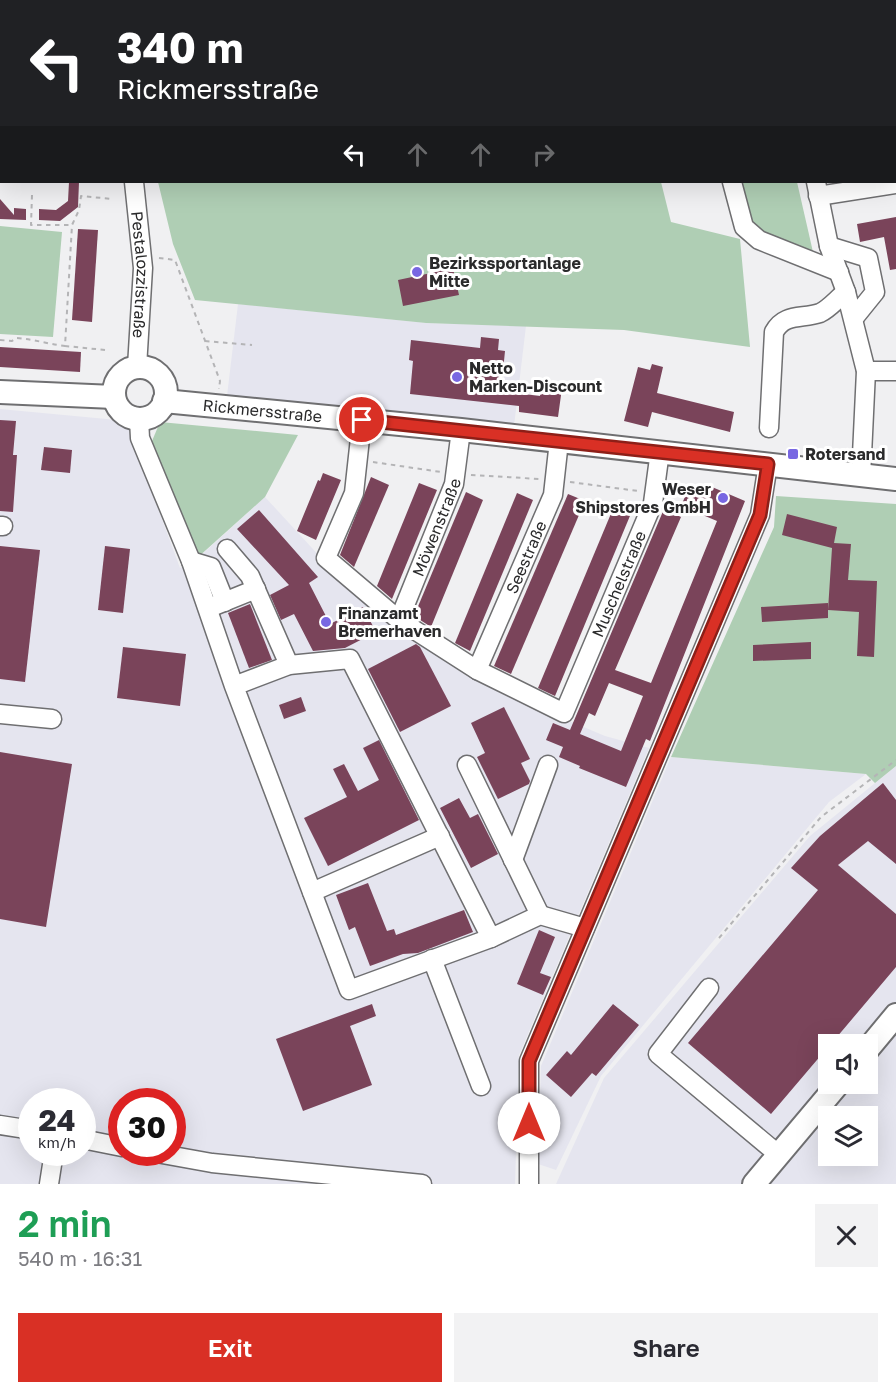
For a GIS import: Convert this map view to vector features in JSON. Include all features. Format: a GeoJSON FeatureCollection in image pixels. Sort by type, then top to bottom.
{"type":"FeatureCollection","features":[{"type":"Feature","properties":{"kind":"main road"},"geometry":{"type":"LineString","coordinates":[[137,367],[150,369],[160,377],[165,388],[164,401],[156,413],[139,419],[123,413],[114,398],[114,388],[119,377],[126,371],[137,367]]}},
{"type":"Feature","properties":{"kind":"main road"},"geometry":{"type":"LineString","coordinates":[[0,392],[114,398]]}},
{"type":"Feature","properties":{"kind":"main road","name":"Rickmersstraße"},"geometry":{"type":"LineString","coordinates":[[164,401],[660,451],[896,479]]}},
{"type":"Feature","properties":{"kind":"main road"},"geometry":{"type":"LineString","coordinates":[[878,1042],[896,1015]]}},
{"type":"Feature","properties":{"kind":"main road"},"geometry":{"type":"LineString","coordinates":[[754,1184],[830,1094]]}},
{"type":"Feature","properties":{"kind":"street","name":"Pestalozzistraße"},"geometry":{"type":"LineString","coordinates":[[134,183],[142,256],[137,367]]}},
{"type":"Feature","properties":{"kind":"street"},"geometry":{"type":"LineString","coordinates":[[732,183],[744,227],[759,240],[839,272]]}},
{"type":"Feature","properties":{"kind":"street"},"geometry":{"type":"LineString","coordinates":[[861,476],[866,370],[854,318],[828,246],[817,189],[896,184]]}},
{"type":"Feature","properties":{"kind":"street"},"geometry":{"type":"LineString","coordinates":[[828,246],[868,258],[875,292],[854,318]]}},
{"type":"Feature","properties":{"kind":"street"},"geometry":{"type":"LineString","coordinates":[[769,428],[774,332],[778,323],[785,319],[822,312],[846,292]]}},
{"type":"Feature","properties":{"kind":"street"},"geometry":{"type":"LineString","coordinates":[[866,370],[896,371]]}},
{"type":"Feature","properties":{"kind":"street"},"geometry":{"type":"LineString","coordinates":[[139,419],[140,438],[191,561],[234,686],[349,990],[491,938],[540,915],[585,928]]}},
{"type":"Feature","properties":{"kind":"street"},"geometry":{"type":"LineString","coordinates":[[362,420],[354,493],[326,558],[399,620],[477,670]]}},
{"type":"Feature","properties":{"kind":"street","name":"Möwenstraße"},"geometry":{"type":"LineString","coordinates":[[399,620],[454,484],[461,430]]}},
{"type":"Feature","properties":{"kind":"street","name":"Seestraße"},"geometry":{"type":"LineString","coordinates":[[477,670],[553,495],[559,441]]}},
{"type":"Feature","properties":{"kind":"street","name":"Muschelstraße"},"geometry":{"type":"LineString","coordinates":[[477,670],[564,713],[653,503],[660,451]]}},
{"type":"Feature","properties":{"kind":"street"},"geometry":{"type":"LineString","coordinates":[[529,1184],[529,1061],[760,515],[768,464]]}},
{"type":"Feature","properties":{"kind":"street"},"geometry":{"type":"LineString","coordinates":[[227,549],[250,576],[289,665]]}},
{"type":"Feature","properties":{"kind":"street"},"geometry":{"type":"LineString","coordinates":[[191,561],[211,567],[225,602]]}},
{"type":"Feature","properties":{"kind":"street"},"geometry":{"type":"LineString","coordinates":[[207,609],[256,589]]}},
{"type":"Feature","properties":{"kind":"street"},"geometry":{"type":"LineString","coordinates":[[234,686],[289,665],[350,659],[491,938]]}},
{"type":"Feature","properties":{"kind":"street"},"geometry":{"type":"LineString","coordinates":[[0,714],[52,719]]}},
{"type":"Feature","properties":{"kind":"street"},"geometry":{"type":"LineString","coordinates":[[467,765],[540,915]]}},
{"type":"Feature","properties":{"kind":"street"},"geometry":{"type":"LineString","coordinates":[[513,860],[548,765]]}},
{"type":"Feature","properties":{"kind":"street"},"geometry":{"type":"LineString","coordinates":[[312,892],[440,836]]}},
{"type":"Feature","properties":{"kind":"street"},"geometry":{"type":"LineString","coordinates":[[432,959],[481,1086]]}},
{"type":"Feature","properties":{"kind":"street"},"geometry":{"type":"LineString","coordinates":[[709,988],[658,1054],[779,1155]]}},
{"type":"Feature","properties":{"kind":"street"},"geometry":{"type":"LineString","coordinates":[[0,1125],[18,1128]]}},
{"type":"Feature","properties":{"kind":"street"},"geometry":{"type":"LineString","coordinates":[[186,1158],[362,1182],[422,1184]]}},
{"type":"Feature","properties":{"kind":"street"},"geometry":{"type":"LineString","coordinates":[[52,1184],[53,1166]]}},
{"type":"Feature","properties":{"kind":"path"},"geometry":{"type":"LineString","coordinates":[[32,195],[31,225],[72,225]]}},
{"type":"Feature","properties":{"kind":"path"},"geometry":{"type":"LineString","coordinates":[[65,346],[72,225],[79,210],[81,196],[112,199]]}},
{"type":"Feature","properties":{"kind":"path"},"geometry":{"type":"LineString","coordinates":[[142,256],[175,260],[220,381],[217,406]]}},
{"type":"Feature","properties":{"kind":"path"},"geometry":{"type":"LineString","coordinates":[[0,340],[12,341],[16,338],[39,340],[43,343],[105,350]]}},
{"type":"Feature","properties":{"kind":"path"},"geometry":{"type":"LineString","coordinates":[[205,341],[252,345]]}},
{"type":"Feature","properties":{"kind":"path"},"geometry":{"type":"LineString","coordinates":[[358,460],[456,474],[555,480],[655,493]]}},
{"type":"Feature","properties":{"kind":"path"},"geometry":{"type":"LineString","coordinates":[[719,938],[821,818],[896,760]]}},
{"type":"Feature","properties":{"kind":"shaded area"},"geometry":{"type":"Polygon","coordinates":[[[238,304],[426,323],[526,326],[514,426],[227,396],[238,304]]]}},
{"type":"Feature","properties":{"kind":"shaded area"},"geometry":{"type":"Polygon","coordinates":[[[0,409],[128,421],[131,435],[180,568],[197,559],[265,497],[324,561],[560,717],[605,736],[649,748],[519,1055],[515,1184],[0,1184],[0,409]]]}},
{"type":"Feature","properties":{"kind":"shaded area"},"geometry":{"type":"Polygon","coordinates":[[[671,757],[866,774],[829,802],[601,1076],[556,1170],[538,1164],[541,1066],[671,757]]]}},
{"type":"Feature","properties":{"kind":"shaded area"},"geometry":{"type":"Polygon","coordinates":[[[896,766],[896,1184],[556,1184],[604,1078],[810,836],[896,766]]]}},
{"type":"Feature","properties":{"kind":"green space","name":"Bezirkssportanlage Mitte"},"geometry":{"type":"Polygon","coordinates":[[[158,183],[661,183],[671,222],[740,239],[750,347],[624,330],[426,323],[195,300],[173,244],[158,183]]]}},
{"type":"Feature","properties":{"kind":"green space"},"geometry":{"type":"Polygon","coordinates":[[[739,183],[797,183],[813,252],[778,239],[750,225],[739,183]]]}},
{"type":"Feature","properties":{"kind":"green space"},"geometry":{"type":"Polygon","coordinates":[[[0,226],[62,232],[53,337],[0,334],[0,226]]]}},
{"type":"Feature","properties":{"kind":"green space"},"geometry":{"type":"Polygon","coordinates":[[[160,422],[298,435],[265,497],[196,559],[152,441],[160,422]]]}},
{"type":"Feature","properties":{"kind":"green space"},"geometry":{"type":"Polygon","coordinates":[[[776,496],[896,504],[896,766],[875,783],[866,774],[671,757],[774,527],[776,496]]]}},
{"type":"Feature","properties":{"kind":"building"},"geometry":{"type":"Polygon","coordinates":[[[69,183],[79,183],[78,207],[60,221],[39,220],[39,209],[56,210],[68,201],[69,183]]]}},
{"type":"Feature","properties":{"kind":"building"},"geometry":{"type":"Polygon","coordinates":[[[0,199],[14,215],[14,208],[26,209],[26,220],[0,219],[0,199]]]}},
{"type":"Feature","properties":{"kind":"building"},"geometry":{"type":"Polygon","coordinates":[[[896,217],[896,269],[890,270],[884,237],[860,242],[857,224],[896,217]]]}},
{"type":"Feature","properties":{"kind":"building"},"geometry":{"type":"Polygon","coordinates":[[[78,229],[98,230],[92,322],[72,320],[78,229]]]}},
{"type":"Feature","properties":{"kind":"building"},"geometry":{"type":"Polygon","coordinates":[[[452,264],[459,295],[403,306],[398,280],[431,273],[430,269],[452,264]]]}},
{"type":"Feature","properties":{"kind":"building","name":"Netto Marken-Discount"},"geometry":{"type":"Polygon","coordinates":[[[481,337],[499,339],[498,350],[505,351],[501,391],[540,396],[541,386],[562,388],[558,417],[519,412],[519,406],[410,394],[413,361],[409,360],[411,340],[480,348],[481,337]]]}},
{"type":"Feature","properties":{"kind":"building"},"geometry":{"type":"Polygon","coordinates":[[[0,347],[81,352],[80,372],[0,367],[0,347]]]}},
{"type":"Feature","properties":{"kind":"building"},"geometry":{"type":"Polygon","coordinates":[[[652,364],[663,367],[657,393],[734,412],[730,432],[652,412],[648,427],[624,421],[638,367],[650,370],[652,364]]]}},
{"type":"Feature","properties":{"kind":"building"},"geometry":{"type":"Polygon","coordinates":[[[0,420],[16,421],[13,455],[17,455],[13,512],[0,511],[0,420]]]}},
{"type":"Feature","properties":{"kind":"building"},"geometry":{"type":"Polygon","coordinates":[[[44,447],[72,450],[70,473],[41,470],[44,447]]]}},
{"type":"Feature","properties":{"kind":"building"},"geometry":{"type":"Polygon","coordinates":[[[323,473],[341,480],[316,540],[297,531],[323,473]]]}},
{"type":"Feature","properties":{"kind":"building"},"geometry":{"type":"Polygon","coordinates":[[[371,477],[389,485],[354,567],[340,555],[371,477]]]}},
{"type":"Feature","properties":{"kind":"building"},"geometry":{"type":"Polygon","coordinates":[[[419,483],[437,490],[392,599],[377,586],[419,483]]]}},
{"type":"Feature","properties":{"kind":"building"},"geometry":{"type":"Polygon","coordinates":[[[690,485],[709,494],[712,487],[745,501],[650,741],[646,739],[626,787],[579,768],[580,766],[559,757],[563,747],[546,740],[553,723],[570,730],[664,509],[681,517],[615,670],[651,683],[717,521],[681,506],[690,485]],[[609,683],[595,716],[589,713],[580,734],[621,751],[643,696],[609,683]]]}},
{"type":"Feature","properties":{"kind":"building"},"geometry":{"type":"Polygon","coordinates":[[[466,492],[483,500],[431,627],[414,616],[466,492]]]}},
{"type":"Feature","properties":{"kind":"building"},"geometry":{"type":"Polygon","coordinates":[[[517,493],[533,500],[470,651],[455,643],[517,493]]]}},
{"type":"Feature","properties":{"kind":"building"},"geometry":{"type":"Polygon","coordinates":[[[568,494],[585,501],[511,674],[494,666],[568,494]]]}},
{"type":"Feature","properties":{"kind":"building"},"geometry":{"type":"Polygon","coordinates":[[[615,504],[632,511],[555,696],[538,688],[615,504]]]}},
{"type":"Feature","properties":{"kind":"building"},"geometry":{"type":"Polygon","coordinates":[[[259,510],[318,577],[309,583],[330,624],[363,607],[376,632],[345,648],[313,651],[294,614],[281,620],[270,595],[289,585],[237,529],[259,510]]]}},
{"type":"Feature","properties":{"kind":"building"},"geometry":{"type":"Polygon","coordinates":[[[787,514],[837,527],[834,543],[851,544],[848,580],[877,581],[874,657],[857,656],[859,612],[828,610],[832,548],[782,535],[787,514]]]}},
{"type":"Feature","properties":{"kind":"building"},"geometry":{"type":"Polygon","coordinates":[[[0,546],[40,550],[25,682],[0,679],[0,546]]]}},
{"type":"Feature","properties":{"kind":"building"},"geometry":{"type":"Polygon","coordinates":[[[105,546],[130,549],[123,613],[98,610],[105,546]]]}},
{"type":"Feature","properties":{"kind":"building"},"geometry":{"type":"Polygon","coordinates":[[[828,603],[828,618],[762,622],[761,607],[828,603]]]}},
{"type":"Feature","properties":{"kind":"building"},"geometry":{"type":"Polygon","coordinates":[[[250,604],[272,660],[249,668],[228,613],[250,604]]]}},
{"type":"Feature","properties":{"kind":"building"},"geometry":{"type":"Polygon","coordinates":[[[811,642],[811,659],[753,661],[753,645],[811,642]]]}},
{"type":"Feature","properties":{"kind":"building"},"geometry":{"type":"Polygon","coordinates":[[[416,644],[420,647],[451,706],[400,732],[368,669],[416,644]]]}},
{"type":"Feature","properties":{"kind":"building"},"geometry":{"type":"Polygon","coordinates":[[[123,647],[186,654],[180,706],[117,698],[123,647]]]}},
{"type":"Feature","properties":{"kind":"building"},"geometry":{"type":"Polygon","coordinates":[[[301,697],[306,711],[284,719],[279,705],[301,697]]]}},
{"type":"Feature","properties":{"kind":"building"},"geometry":{"type":"Polygon","coordinates":[[[504,707],[530,759],[521,763],[530,781],[529,784],[498,799],[477,757],[485,753],[471,723],[504,707]]]}},
{"type":"Feature","properties":{"kind":"building"},"geometry":{"type":"Polygon","coordinates":[[[379,740],[419,820],[328,866],[304,818],[347,797],[333,769],[344,764],[358,791],[379,780],[363,748],[379,740]]]}},
{"type":"Feature","properties":{"kind":"building"},"geometry":{"type":"Polygon","coordinates":[[[0,752],[72,764],[46,927],[0,919],[0,752]]]}},
{"type":"Feature","properties":{"kind":"building"},"geometry":{"type":"Polygon","coordinates":[[[883,783],[896,800],[896,864],[868,841],[838,865],[896,914],[896,967],[839,1034],[818,1034],[818,1059],[771,1114],[688,1043],[818,890],[791,868],[820,836],[883,783]]]}},
{"type":"Feature","properties":{"kind":"building"},"geometry":{"type":"Polygon","coordinates":[[[459,798],[470,818],[478,814],[498,854],[471,868],[440,808],[459,798]]]}},
{"type":"Feature","properties":{"kind":"building"},"geometry":{"type":"Polygon","coordinates":[[[368,883],[387,931],[394,929],[396,935],[464,910],[473,932],[418,953],[403,954],[370,966],[355,927],[349,930],[336,895],[368,883]]]}},
{"type":"Feature","properties":{"kind":"building"},"geometry":{"type":"Polygon","coordinates":[[[539,930],[555,937],[540,973],[551,977],[543,995],[517,984],[539,930]]]}},
{"type":"Feature","properties":{"kind":"building"},"geometry":{"type":"Polygon","coordinates":[[[372,1004],[376,1016],[350,1026],[372,1085],[303,1111],[276,1039],[372,1004]]]}},
{"type":"Feature","properties":{"kind":"building"},"geometry":{"type":"Polygon","coordinates":[[[613,1004],[639,1025],[596,1076],[592,1073],[571,1097],[546,1075],[567,1051],[571,1055],[613,1004]]]}},
{"type":"Feature","properties":{"kind":"place","name":"Bezirkssportanlage Mitte"},"geometry":{"type":"Point","coordinates":[417,272]}},
{"type":"Feature","properties":{"kind":"place","name":"Netto Marken-Discount"},"geometry":{"type":"Point","coordinates":[457,377]}},
{"type":"Feature","properties":{"kind":"place","name":"Rotersand"},"geometry":{"type":"Point","coordinates":[793,454]}},
{"type":"Feature","properties":{"kind":"place","name":"Weser Shipstores GmbH"},"geometry":{"type":"Point","coordinates":[723,498]}},
{"type":"Feature","properties":{"kind":"place","name":"Finanzamt Bremerhaven"},"geometry":{"type":"Point","coordinates":[326,622]}},
{"type":"Feature","properties":{"kind":"route"},"geometry":{"type":"LineString","coordinates":[[362,420],[768,464],[760,515],[529,1061],[529,1123]]}}]}
